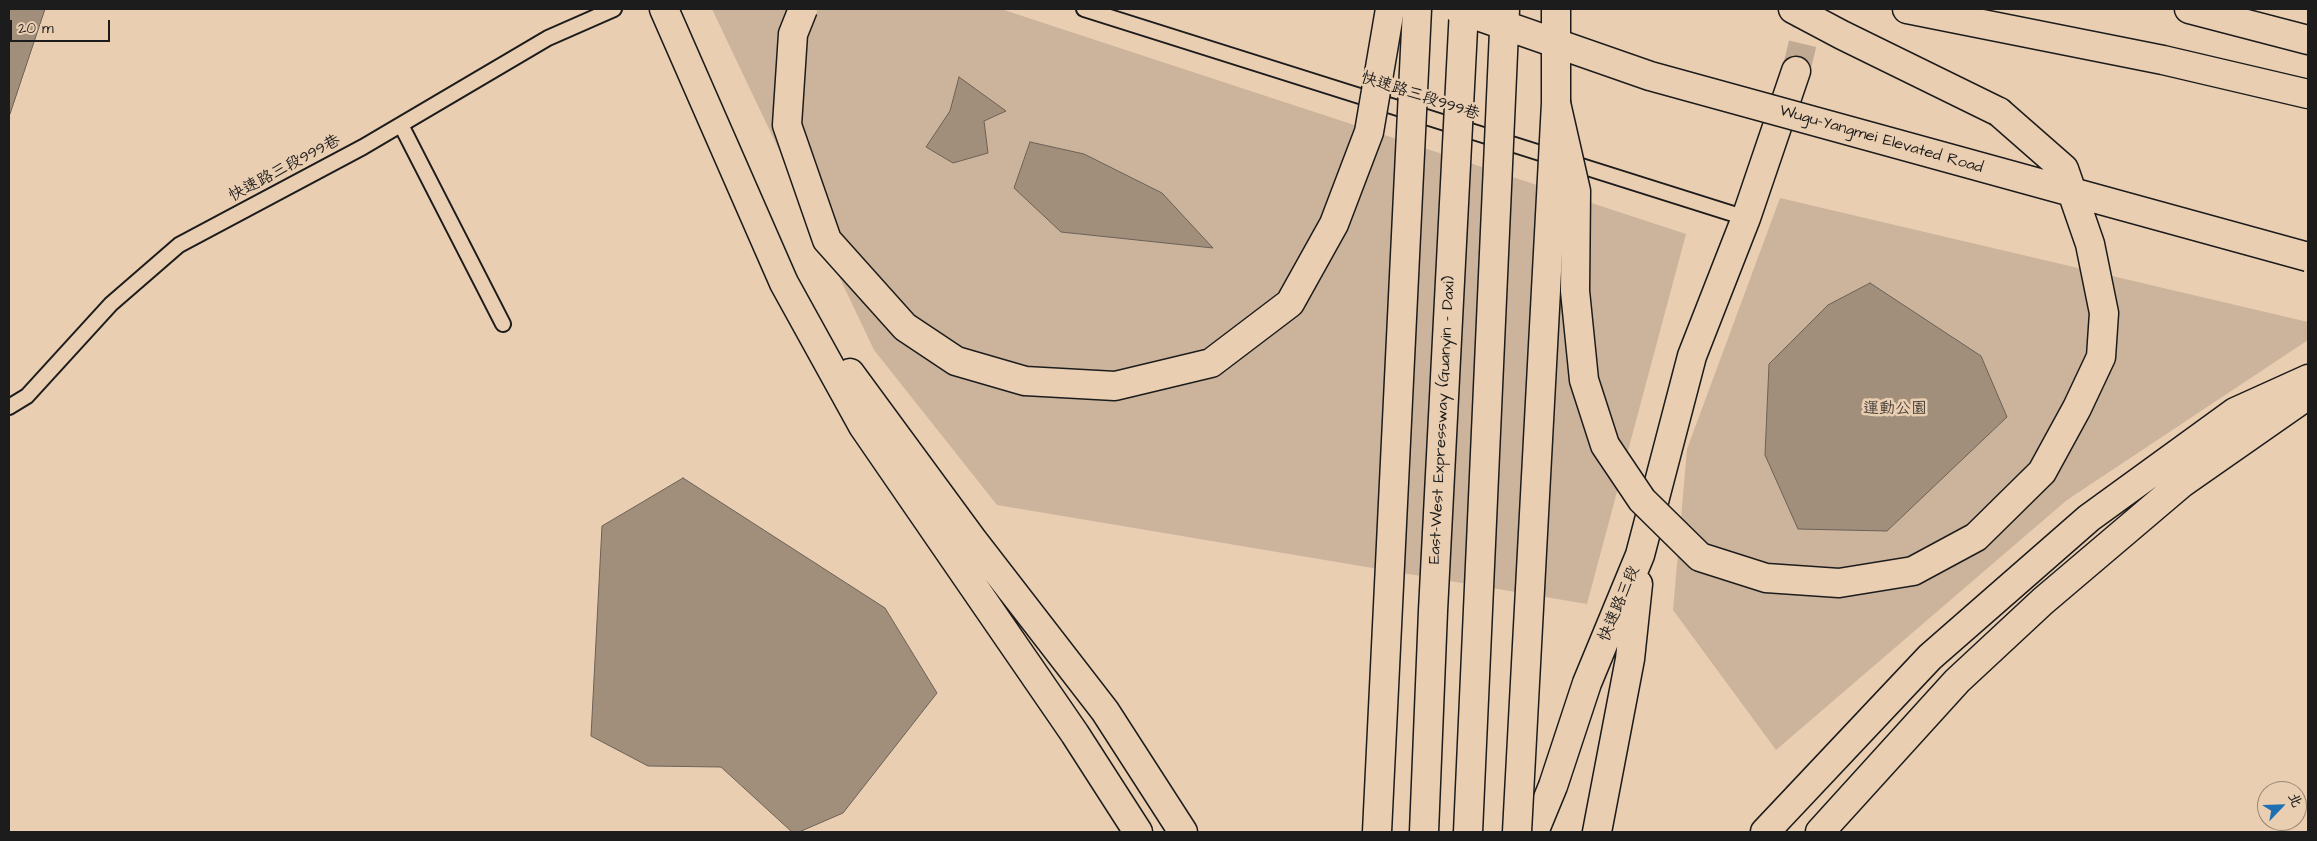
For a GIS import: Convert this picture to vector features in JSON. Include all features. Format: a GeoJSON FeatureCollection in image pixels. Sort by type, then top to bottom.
{"type":"FeatureCollection","features":[{"type":"Feature","properties":{"kind":"main road"},"geometry":{"type":"LineString","coordinates":[[664,9],[784,283],[863,426],[1075,734],[1138,832]]}},
{"type":"Feature","properties":{"kind":"main road"},"geometry":{"type":"LineString","coordinates":[[803,9],[793,34],[787,125],[826,240],[905,327],[956,361],[1025,381],[1115,386],[1211,363],[1290,304],[1334,224],[1369,132],[1390,9]]}},
{"type":"Feature","properties":{"kind":"main road"},"geometry":{"type":"LineString","coordinates":[[1377,832],[1417,9]]}},
{"type":"Feature","properties":{"kind":"main road","name":"Wugu-Yangmei Elevated Road"},"geometry":{"type":"LineString","coordinates":[[1458,9],[1650,76],[2308,257]]}},
{"type":"Feature","properties":{"kind":"main road","name":"East-West Expressway (Guanyin - Daxi)"},"geometry":{"type":"LineString","coordinates":[[1424,832],[1433,611],[1464,9]]}},
{"type":"Feature","properties":{"kind":"main road"},"geometry":{"type":"LineString","coordinates":[[1468,832],[1505,9]]}},
{"type":"Feature","properties":{"kind":"main road"},"geometry":{"type":"LineString","coordinates":[[1517,832],[1556,103],[1556,9]]}},
{"type":"Feature","properties":{"kind":"main road"},"geometry":{"type":"LineString","coordinates":[[1556,103],[1576,191],[1575,292],[1584,380],[1605,445],[1642,500],[1700,557],[1766,578],[1839,583],[1912,571],[1976,537],[2042,472],[2077,408],[2101,357],[2104,313],[2092,253],[2064,169],[1999,112],[1792,9]]}},
{"type":"Feature","properties":{"kind":"main road"},"geometry":{"type":"LineString","coordinates":[[1907,9],[2163,60],[2308,94]]}},
{"type":"Feature","properties":{"kind":"main road"},"geometry":{"type":"LineString","coordinates":[[2189,9],[2308,40]]}},
{"type":"Feature","properties":{"kind":"main road"},"geometry":{"type":"LineString","coordinates":[[1640,555],[1692,356],[1746,218],[1796,71]]}},
{"type":"Feature","properties":{"kind":"main road"},"geometry":{"type":"LineString","coordinates":[[784,283],[972,540],[1105,711],[1182,832]]}},
{"type":"Feature","properties":{"kind":"main road"},"geometry":{"type":"LineString","coordinates":[[1765,832],[1930,657],[2089,518],[2235,412],[2308,379]]}},
{"type":"Feature","properties":{"kind":"main road"},"geometry":{"type":"LineString","coordinates":[[1820,832],[1957,681],[2043,600],[2182,483],[2308,395]]}},
{"type":"Feature","properties":{"kind":"main road","name":"快速路三段"},"geometry":{"type":"LineString","coordinates":[[1534,832],[1553,786],[1587,683],[1640,555]]}},
{"type":"Feature","properties":{"kind":"main road","name":"快速路三段"},"geometry":{"type":"LineString","coordinates":[[1597,832],[1630,659],[1640,555]]}},
{"type":"Feature","properties":{"kind":"lane","name":"快速路三段999巷"},"geometry":{"type":"LineString","coordinates":[[9,407],[28,396],[111,304],[179,245],[401,125],[548,38],[614,9]]}},
{"type":"Feature","properties":{"kind":"lane","name":"快速路三段999巷"},"geometry":{"type":"LineString","coordinates":[[1084,9],[1746,218]]}},
{"type":"Feature","properties":{"kind":"lane"},"geometry":{"type":"LineString","coordinates":[[401,125],[503,324]]}},
{"type":"Feature","properties":{"kind":"green space"},"geometry":{"type":"Polygon","coordinates":[[[712,9],[1001,9],[1686,234],[1587,604],[997,505],[874,350],[712,9]]]}},
{"type":"Feature","properties":{"kind":"green space","name":"運動公園"},"geometry":{"type":"Polygon","coordinates":[[[1780,198],[2308,322],[2308,340],[2067,500],[1776,750],[1673,610],[1687,449],[1780,198]]]}},
{"type":"Feature","properties":{"kind":"shaded area"},"geometry":{"type":"Polygon","coordinates":[[[9,9],[45,9],[10,114],[9,113],[9,9]]]}},
{"type":"Feature","properties":{"kind":"shaded area"},"geometry":{"type":"Polygon","coordinates":[[[959,77],[1006,111],[984,121],[988,153],[953,163],[926,147],[950,111],[959,77]]]}},
{"type":"Feature","properties":{"kind":"shaded area"},"geometry":{"type":"Polygon","coordinates":[[[1030,142],[1084,154],[1162,193],[1213,248],[1061,232],[1014,188],[1030,142]]]}},
{"type":"Feature","properties":{"kind":"shaded area"},"geometry":{"type":"Polygon","coordinates":[[[1870,283],[1981,356],[2007,417],[1887,531],[1798,529],[1765,455],[1769,364],[1828,305],[1870,283]]]}},
{"type":"Feature","properties":{"kind":"shaded area"},"geometry":{"type":"Polygon","coordinates":[[[683,478],[885,608],[937,693],[843,813],[799,832],[792,832],[721,767],[648,766],[591,736],[602,526],[683,478]]]}},
{"type":"Feature","properties":{"kind":"tunnel"},"geometry":{"type":"LineString","coordinates":[[1796,71],[1811,9]]}}]}
